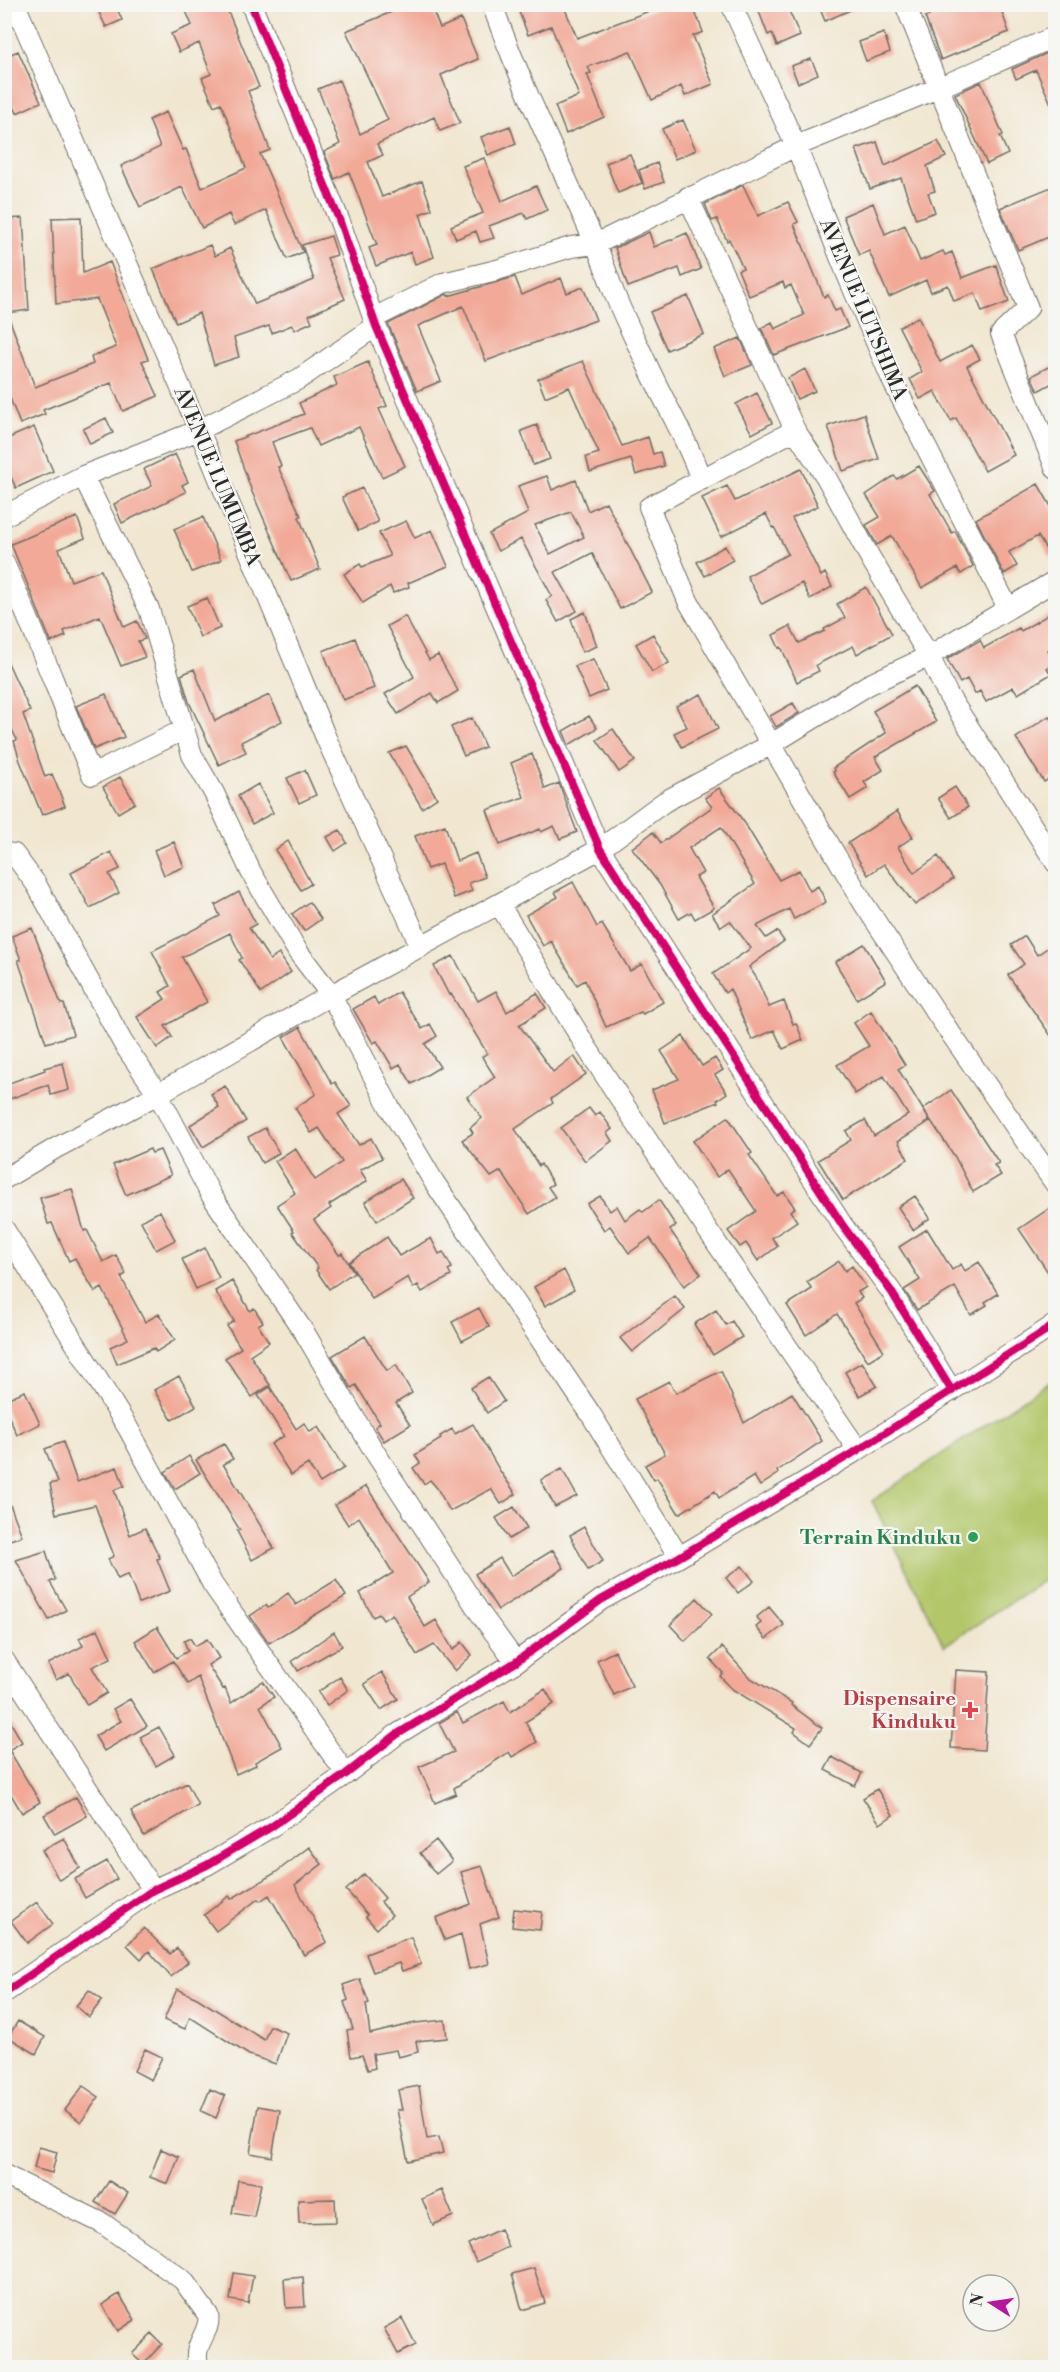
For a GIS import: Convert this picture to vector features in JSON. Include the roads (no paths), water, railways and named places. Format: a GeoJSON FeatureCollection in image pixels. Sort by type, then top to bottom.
{"type":"FeatureCollection","features":[{"type":"Feature","properties":{"kind":"street","name":"AVENUE LUMUMBA"},"geometry":{"type":"LineString","coordinates":[[15,4],[199,430],[326,738],[421,947]]}},
{"type":"Feature","properties":{"kind":"street"},"geometry":{"type":"LineString","coordinates":[[251,4],[340,222],[375,322],[600,849],[843,1226],[891,1291],[952,1390]]}},
{"type":"Feature","properties":{"kind":"street"},"geometry":{"type":"LineString","coordinates":[[492,4],[511,58],[530,95],[570,191],[596,244],[613,290],[660,393],[693,455],[701,480]]}},
{"type":"Feature","properties":{"kind":"street","name":"AVENUE LUTSHIMA"},"geometry":{"type":"LineString","coordinates":[[731,4],[796,146],[893,382],[1008,608]]}},
{"type":"Feature","properties":{"kind":"street"},"geometry":{"type":"LineString","coordinates":[[905,4],[1028,308],[1001,334],[1056,469]]}},
{"type":"Feature","properties":{"kind":"street"},"geometry":{"type":"LineString","coordinates":[[4,516],[83,476],[199,430],[299,379],[375,322],[443,283],[497,270],[571,247],[596,244],[796,146],[938,88],[1056,36]]}},
{"type":"Feature","properties":{"kind":"street"},"geometry":{"type":"LineString","coordinates":[[688,197],[795,430],[826,477],[871,559],[929,656],[948,695],[1056,863]]}},
{"type":"Feature","properties":{"kind":"street"},"geometry":{"type":"LineString","coordinates":[[795,430],[649,507],[688,601],[864,904],[1056,1185]]}},
{"type":"Feature","properties":{"kind":"street"},"geometry":{"type":"LineString","coordinates":[[83,476],[149,609],[192,755],[214,793],[251,872],[298,952],[331,995],[390,1106],[434,1182],[590,1413],[679,1557]]}},
{"type":"Feature","properties":{"kind":"street"},"geometry":{"type":"LineString","coordinates":[[4,563],[12,602],[92,775],[183,730]]}},
{"type":"Feature","properties":{"kind":"street"},"geometry":{"type":"LineString","coordinates":[[4,1179],[331,995],[600,849],[664,802],[770,745],[868,685],[929,656],[1056,580]]}},
{"type":"Feature","properties":{"kind":"street"},"geometry":{"type":"LineString","coordinates":[[4,853],[14,854],[36,884],[123,1043],[158,1094],[210,1195],[306,1335],[380,1461],[482,1616],[516,1662]]}},
{"type":"Feature","properties":{"kind":"street"},"geometry":{"type":"LineString","coordinates":[[499,904],[587,1048],[672,1178],[858,1450]]}},
{"type":"Feature","properties":{"kind":"street"},"geometry":{"type":"LineString","coordinates":[[4,1229],[128,1428],[213,1585],[346,1774]]}},
{"type":"Feature","properties":{"kind":"street"},"geometry":{"type":"LineString","coordinates":[[7,1985],[153,1890],[207,1865],[271,1827],[396,1735],[516,1662],[601,1600],[679,1557],[858,1450],[1056,1324]]}},
{"type":"Feature","properties":{"kind":"street"},"geometry":{"type":"LineString","coordinates":[[4,1660],[153,1890]]}},
{"type":"Feature","properties":{"kind":"street"},"geometry":{"type":"LineString","coordinates":[[4,2175],[102,2223],[183,2280],[208,2315],[209,2321],[197,2348],[199,2367]]}},
{"type":"Feature","properties":{"kind":"place","name":"Terrain Kinduku"},"geometry":{"type":"Point","coordinates":[973,1537]}},
{"type":"Feature","properties":{"kind":"place","name":"Dispensaire Kinduku"},"geometry":{"type":"Point","coordinates":[970,1710]}}]}
